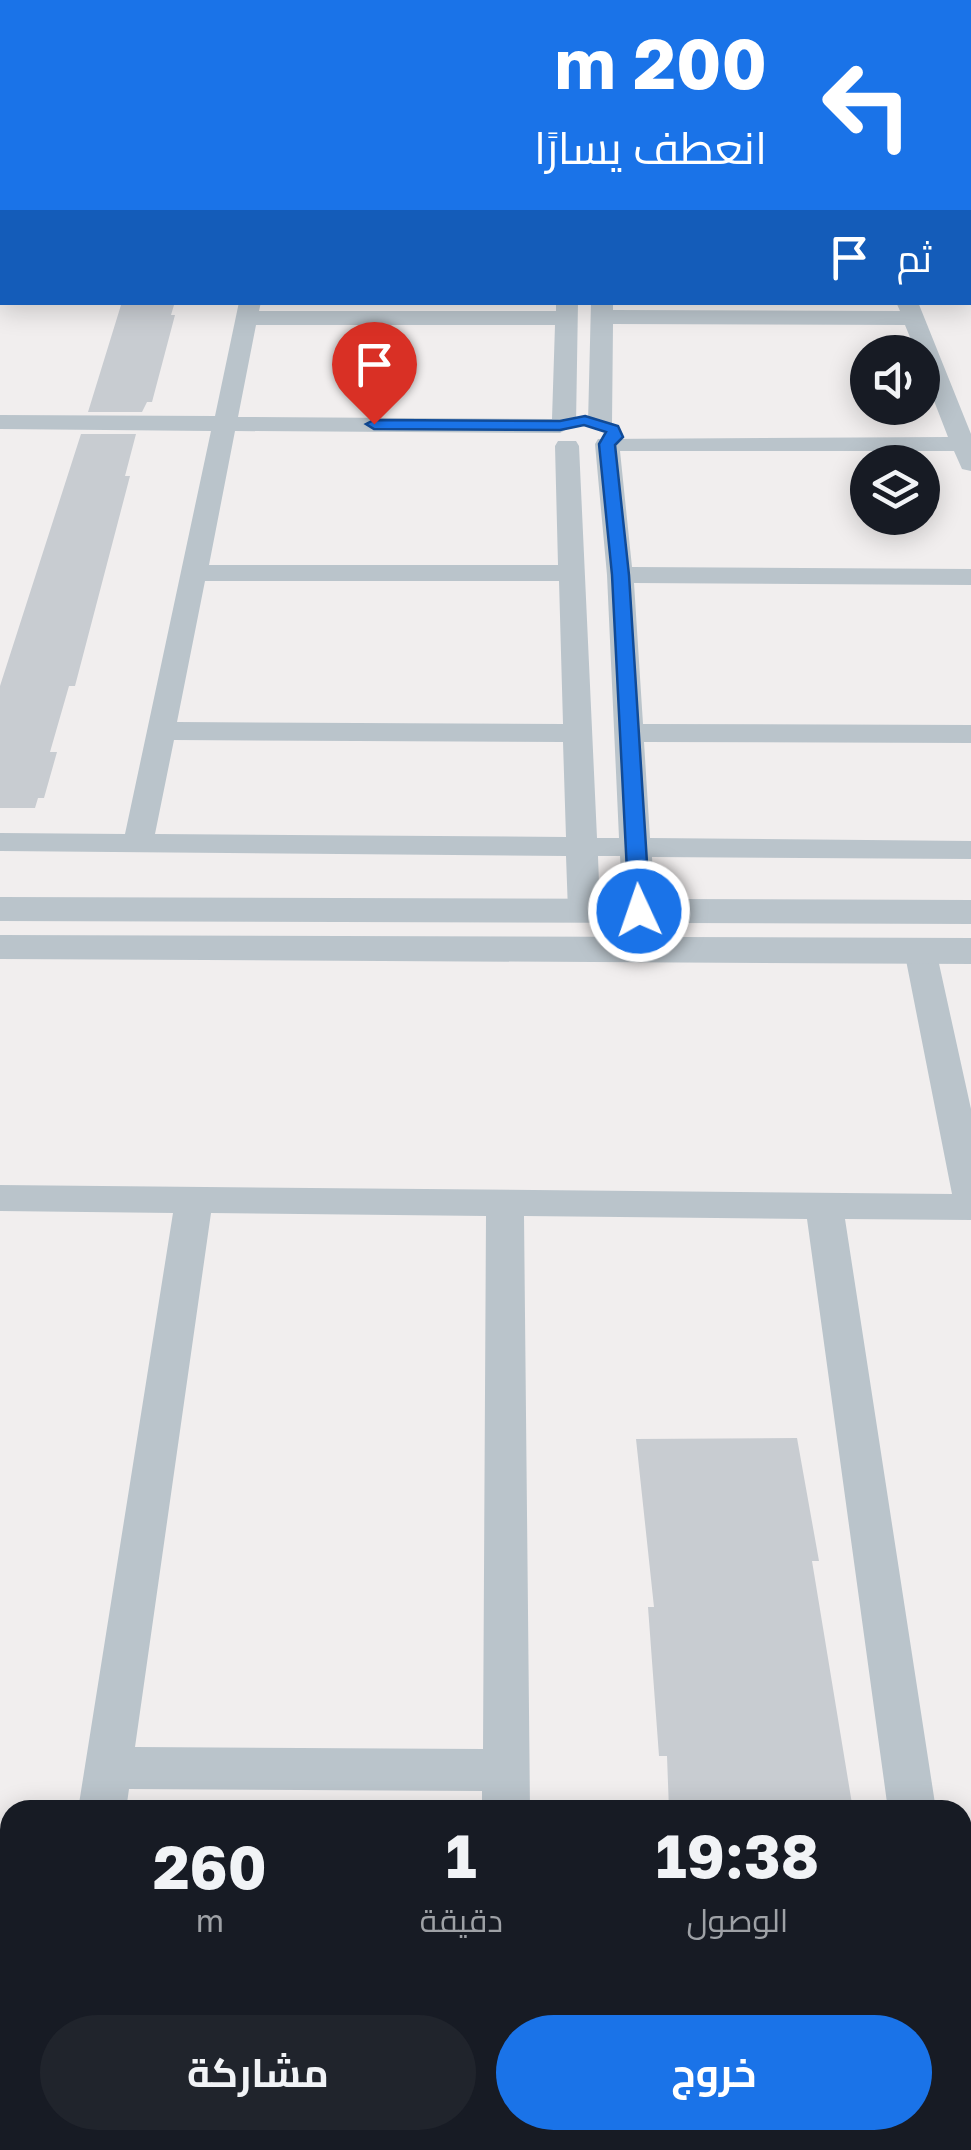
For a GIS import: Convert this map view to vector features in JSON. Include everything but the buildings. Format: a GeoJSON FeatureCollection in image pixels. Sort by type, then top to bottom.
{"type":"FeatureCollection","features":[{"type":"Feature","properties":{"kind":"street"},"geometry":{"type":"LineString","coordinates":[[138,843],[248,310],[567,310],[563,434],[578,679],[584,911]]}},
{"type":"Feature","properties":{"kind":"street"},"geometry":{"type":"LineString","coordinates":[[605,431],[965,445],[909,310],[603,310],[605,431],[620,575],[639,911]]}},
{"type":"Feature","properties":{"kind":"street"},"geometry":{"type":"LineString","coordinates":[[0,422],[223,432],[563,434],[592,448],[605,431]]}},
{"type":"Feature","properties":{"kind":"street"},"geometry":{"type":"LineString","coordinates":[[0,441],[223,432]]}},
{"type":"Feature","properties":{"kind":"street"},"geometry":{"type":"LineString","coordinates":[[194,573],[573,573]]}},
{"type":"Feature","properties":{"kind":"street"},"geometry":{"type":"LineString","coordinates":[[620,575],[971,577]]}},
{"type":"Feature","properties":{"kind":"street"},"geometry":{"type":"LineString","coordinates":[[578,679],[626,679]]}},
{"type":"Feature","properties":{"kind":"street"},"geometry":{"type":"LineString","coordinates":[[161,731],[580,733]]}},
{"type":"Feature","properties":{"kind":"street"},"geometry":{"type":"LineString","coordinates":[[629,733],[971,734]]}},
{"type":"Feature","properties":{"kind":"street"},"geometry":{"type":"LineString","coordinates":[[0,842],[971,850]]}},
{"type":"Feature","properties":{"kind":"street"},"geometry":{"type":"LineString","coordinates":[[0,910],[971,912]]}},
{"type":"Feature","properties":{"kind":"street"},"geometry":{"type":"LineString","coordinates":[[854,910],[864,950]]}},
{"type":"Feature","properties":{"kind":"street"},"geometry":{"type":"LineString","coordinates":[[0,947],[971,951]]}},
{"type":"Feature","properties":{"kind":"street"},"geometry":{"type":"LineString","coordinates":[[920,950],[971,1194]]}},
{"type":"Feature","properties":{"kind":"street"},"geometry":{"type":"LineString","coordinates":[[0,1198],[971,1206]]}},
{"type":"Feature","properties":{"kind":"street"},"geometry":{"type":"LineString","coordinates":[[194,1200],[106,1789],[506,1790],[505,1203]]}},
{"type":"Feature","properties":{"kind":"street"},"geometry":{"type":"LineString","coordinates":[[824,1206],[911,1800]]}},
{"type":"Feature","properties":{"kind":"route"},"geometry":{"type":"LineString","coordinates":[[374,424],[560,426],[585,420],[605,424],[615,433],[607,444],[620,575],[639,911]]}}]}
